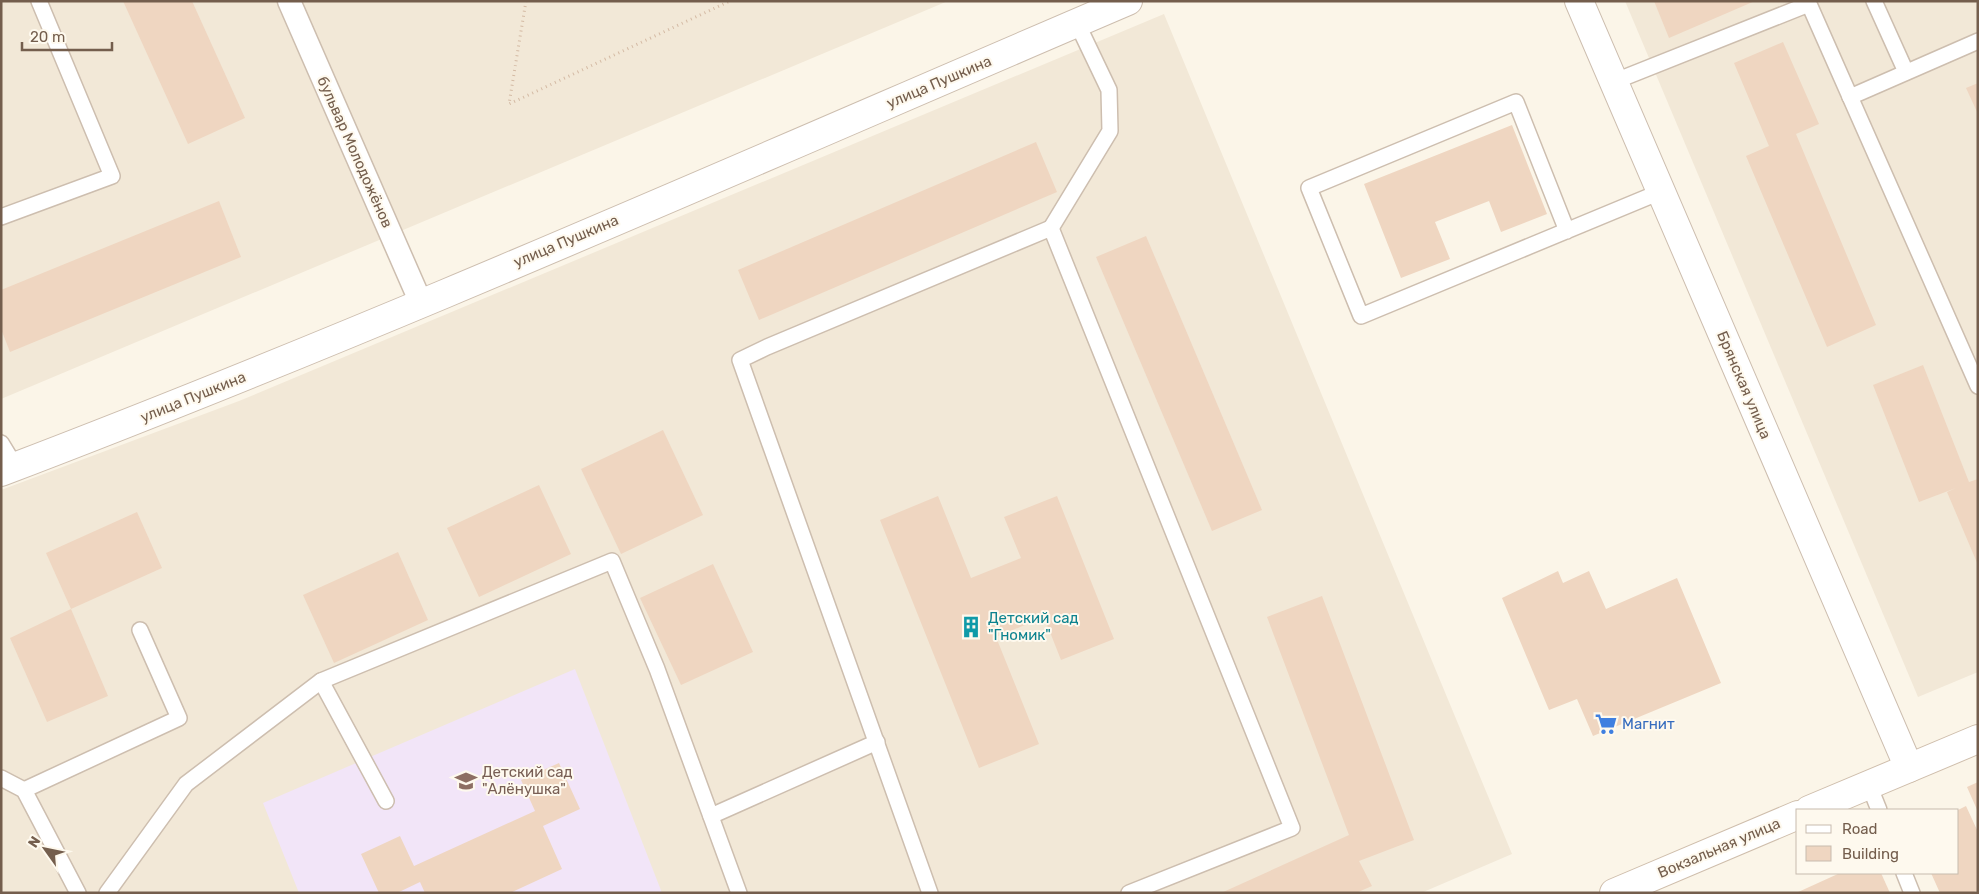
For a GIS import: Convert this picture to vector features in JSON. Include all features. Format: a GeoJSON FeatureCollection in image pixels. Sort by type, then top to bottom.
{"type":"FeatureCollection","features":[{"type":"Feature","properties":{"kind":"street","name":"бульвар Молодожёнов"},"geometry":{"type":"LineString","coordinates":[[288,1],[421,303]]}},
{"type":"Feature","properties":{"kind":"street","name":"улица Пушкина"},"geometry":{"type":"LineString","coordinates":[[8,469],[138,420],[421,303],[1128,1]]}},
{"type":"Feature","properties":{"kind":"street","name":"Брянская улица"},"geometry":{"type":"LineString","coordinates":[[1579,1],[1909,768]]}},
{"type":"Feature","properties":{"kind":"street"},"geometry":{"type":"LineString","coordinates":[[1811,809],[1978,739]]}},
{"type":"Feature","properties":{"kind":"street","name":"Вокзальная улица"},"geometry":{"type":"LineString","coordinates":[[1614,893],[1796,816]]}},
{"type":"Feature","properties":{"kind":"lane"},"geometry":{"type":"LineString","coordinates":[[1,217],[112,176],[39,1]]}},
{"type":"Feature","properties":{"kind":"lane"},"geometry":{"type":"LineString","coordinates":[[1874,1],[1906,72]]}},
{"type":"Feature","properties":{"kind":"lane"},"geometry":{"type":"LineString","coordinates":[[1614,82],[1811,2],[1850,97],[1978,386]]}},
{"type":"Feature","properties":{"kind":"lane"},"geometry":{"type":"LineString","coordinates":[[930,893],[740,360],[776,343],[1051,228],[1110,131],[1109,90],[1076,23]]}},
{"type":"Feature","properties":{"kind":"lane"},"geometry":{"type":"LineString","coordinates":[[1850,97],[1978,41]]}},
{"type":"Feature","properties":{"kind":"lane"},"geometry":{"type":"LineString","coordinates":[[1567,231],[1516,102],[1309,188],[1361,316],[1567,231],[1660,192]]}},
{"type":"Feature","properties":{"kind":"lane"},"geometry":{"type":"LineString","coordinates":[[1051,228],[1292,828],[1129,893]]}},
{"type":"Feature","properties":{"kind":"lane"},"geometry":{"type":"LineString","coordinates":[[1,443],[8,469]]}},
{"type":"Feature","properties":{"kind":"lane"},"geometry":{"type":"LineString","coordinates":[[107,893],[186,784],[322,682],[612,561],[657,669],[739,893]]}},
{"type":"Feature","properties":{"kind":"lane"},"geometry":{"type":"LineString","coordinates":[[24,790],[180,718],[140,630]]}},
{"type":"Feature","properties":{"kind":"lane"},"geometry":{"type":"LineString","coordinates":[[322,682],[386,801]]}},
{"type":"Feature","properties":{"kind":"lane"},"geometry":{"type":"LineString","coordinates":[[711,816],[877,742]]}},
{"type":"Feature","properties":{"kind":"lane"},"geometry":{"type":"LineString","coordinates":[[1,778],[24,790],[78,893]]}},
{"type":"Feature","properties":{"kind":"lane"},"geometry":{"type":"LineString","coordinates":[[1869,785],[1879,809]]}},
{"type":"Feature","properties":{"kind":"lane"},"geometry":{"type":"LineString","coordinates":[[1904,874],[1912,893]]}},
{"type":"Feature","properties":{"kind":"path"},"geometry":{"type":"LineString","coordinates":[[526,1],[509,104],[730,1]]}},
{"type":"Feature","properties":{"kind":"shaded area"},"geometry":{"type":"Polygon","coordinates":[[[1,1],[948,1],[1,399],[1,1]]]}},
{"type":"Feature","properties":{"kind":"shaded area"},"geometry":{"type":"Polygon","coordinates":[[[1625,1],[1978,1],[1978,672],[1918,697],[1625,1]]]}},
{"type":"Feature","properties":{"kind":"shaded area"},"geometry":{"type":"Polygon","coordinates":[[[1164,14],[1512,854],[1421,893],[1,893],[1,490],[239,401],[1164,14]]]}},
{"type":"Feature","properties":{"kind":"shaded area","name":"Детский сад \"Алёнушка\""},"geometry":{"type":"Polygon","coordinates":[[[575,669],[662,893],[299,893],[263,803],[575,669]]]}},
{"type":"Feature","properties":{"kind":"building"},"geometry":{"type":"Polygon","coordinates":[[[123,1],[192,1],[245,118],[188,144],[123,1]]]}},
{"type":"Feature","properties":{"kind":"building"},"geometry":{"type":"Polygon","coordinates":[[[1654,1],[1755,1],[1669,38],[1654,1]]]}},
{"type":"Feature","properties":{"kind":"building"},"geometry":{"type":"Polygon","coordinates":[[[1783,42],[1819,124],[1796,134],[1876,325],[1827,347],[1746,156],[1769,146],[1734,63],[1783,42]]]}},
{"type":"Feature","properties":{"kind":"building"},"geometry":{"type":"Polygon","coordinates":[[[1978,83],[1978,114],[1966,88],[1978,83]]]}},
{"type":"Feature","properties":{"kind":"building"},"geometry":{"type":"Polygon","coordinates":[[[1512,125],[1547,214],[1501,232],[1489,201],[1435,222],[1450,259],[1401,278],[1364,184],[1512,125]]]}},
{"type":"Feature","properties":{"kind":"building"},"geometry":{"type":"Polygon","coordinates":[[[1036,142],[1057,192],[759,320],[738,270],[1036,142]]]}},
{"type":"Feature","properties":{"kind":"building"},"geometry":{"type":"Polygon","coordinates":[[[219,201],[241,257],[10,352],[1,329],[1,290],[219,201]]]}},
{"type":"Feature","properties":{"kind":"building"},"geometry":{"type":"Polygon","coordinates":[[[1146,236],[1262,510],[1212,531],[1096,257],[1146,236]]]}},
{"type":"Feature","properties":{"kind":"building"},"geometry":{"type":"Polygon","coordinates":[[[1923,365],[1969,482],[1978,479],[1978,565],[1947,492],[1956,488],[1919,502],[1873,385],[1923,365]]]}},
{"type":"Feature","properties":{"kind":"building"},"geometry":{"type":"Polygon","coordinates":[[[663,430],[703,515],[621,554],[581,469],[663,430]]]}},
{"type":"Feature","properties":{"kind":"building"},"geometry":{"type":"Polygon","coordinates":[[[539,485],[571,554],[479,597],[447,528],[539,485]]]}},
{"type":"Feature","properties":{"kind":"building","name":"Детский сад \"Гномик\""},"geometry":{"type":"Polygon","coordinates":[[[938,496],[971,578],[1021,558],[1004,517],[1057,496],[1114,639],[1061,660],[1044,617],[996,637],[1039,744],[979,768],[880,520],[938,496]]]}},
{"type":"Feature","properties":{"kind":"building"},"geometry":{"type":"Polygon","coordinates":[[[137,512],[162,568],[71,609],[46,553],[137,512]]]}},
{"type":"Feature","properties":{"kind":"building"},"geometry":{"type":"Polygon","coordinates":[[[398,552],[428,620],[334,663],[303,595],[398,552]]]}},
{"type":"Feature","properties":{"kind":"building"},"geometry":{"type":"Polygon","coordinates":[[[713,564],[753,652],[681,685],[640,598],[713,564]]]}},
{"type":"Feature","properties":{"kind":"building"},"geometry":{"type":"Polygon","coordinates":[[[1558,571],[1563,583],[1589,571],[1606,609],[1677,578],[1721,683],[1593,736],[1577,699],[1549,710],[1502,598],[1558,571]]]}},
{"type":"Feature","properties":{"kind":"building"},"geometry":{"type":"Polygon","coordinates":[[[1322,596],[1414,840],[1359,861],[1372,886],[1356,893],[1221,893],[1349,835],[1267,617],[1322,596]]]}},
{"type":"Feature","properties":{"kind":"building"},"geometry":{"type":"Polygon","coordinates":[[[71,609],[108,696],[47,722],[10,638],[71,609]]]}},
{"type":"Feature","properties":{"kind":"building"},"geometry":{"type":"Polygon","coordinates":[[[559,763],[580,809],[543,826],[562,869],[510,893],[425,893],[420,882],[397,893],[379,893],[361,854],[400,836],[414,866],[535,811],[521,780],[559,763]]]}},
{"type":"Feature","properties":{"kind":"building"},"geometry":{"type":"Polygon","coordinates":[[[1978,782],[1978,812],[1967,787],[1978,782]]]}},
{"type":"Feature","properties":{"kind":"building"},"geometry":{"type":"Polygon","coordinates":[[[1966,806],[1978,832],[1978,890],[1972,893],[1940,893],[1931,874],[1959,874],[1959,810],[1966,806]]]}},
{"type":"Feature","properties":{"kind":"building"},"geometry":{"type":"Polygon","coordinates":[[[1838,874],[1881,874],[1890,893],[1796,893],[1838,874]]]}},
{"type":"Feature","properties":{"kind":"place","name":"Детский сад \"Гномик\""},"geometry":{"type":"Point","coordinates":[971,627]}},
{"type":"Feature","properties":{"kind":"place","name":"Магнит"},"geometry":{"type":"Point","coordinates":[1606,724]}},
{"type":"Feature","properties":{"kind":"place","name":"Детский сад \"Алёнушка\""},"geometry":{"type":"Point","coordinates":[466,781]}}]}
